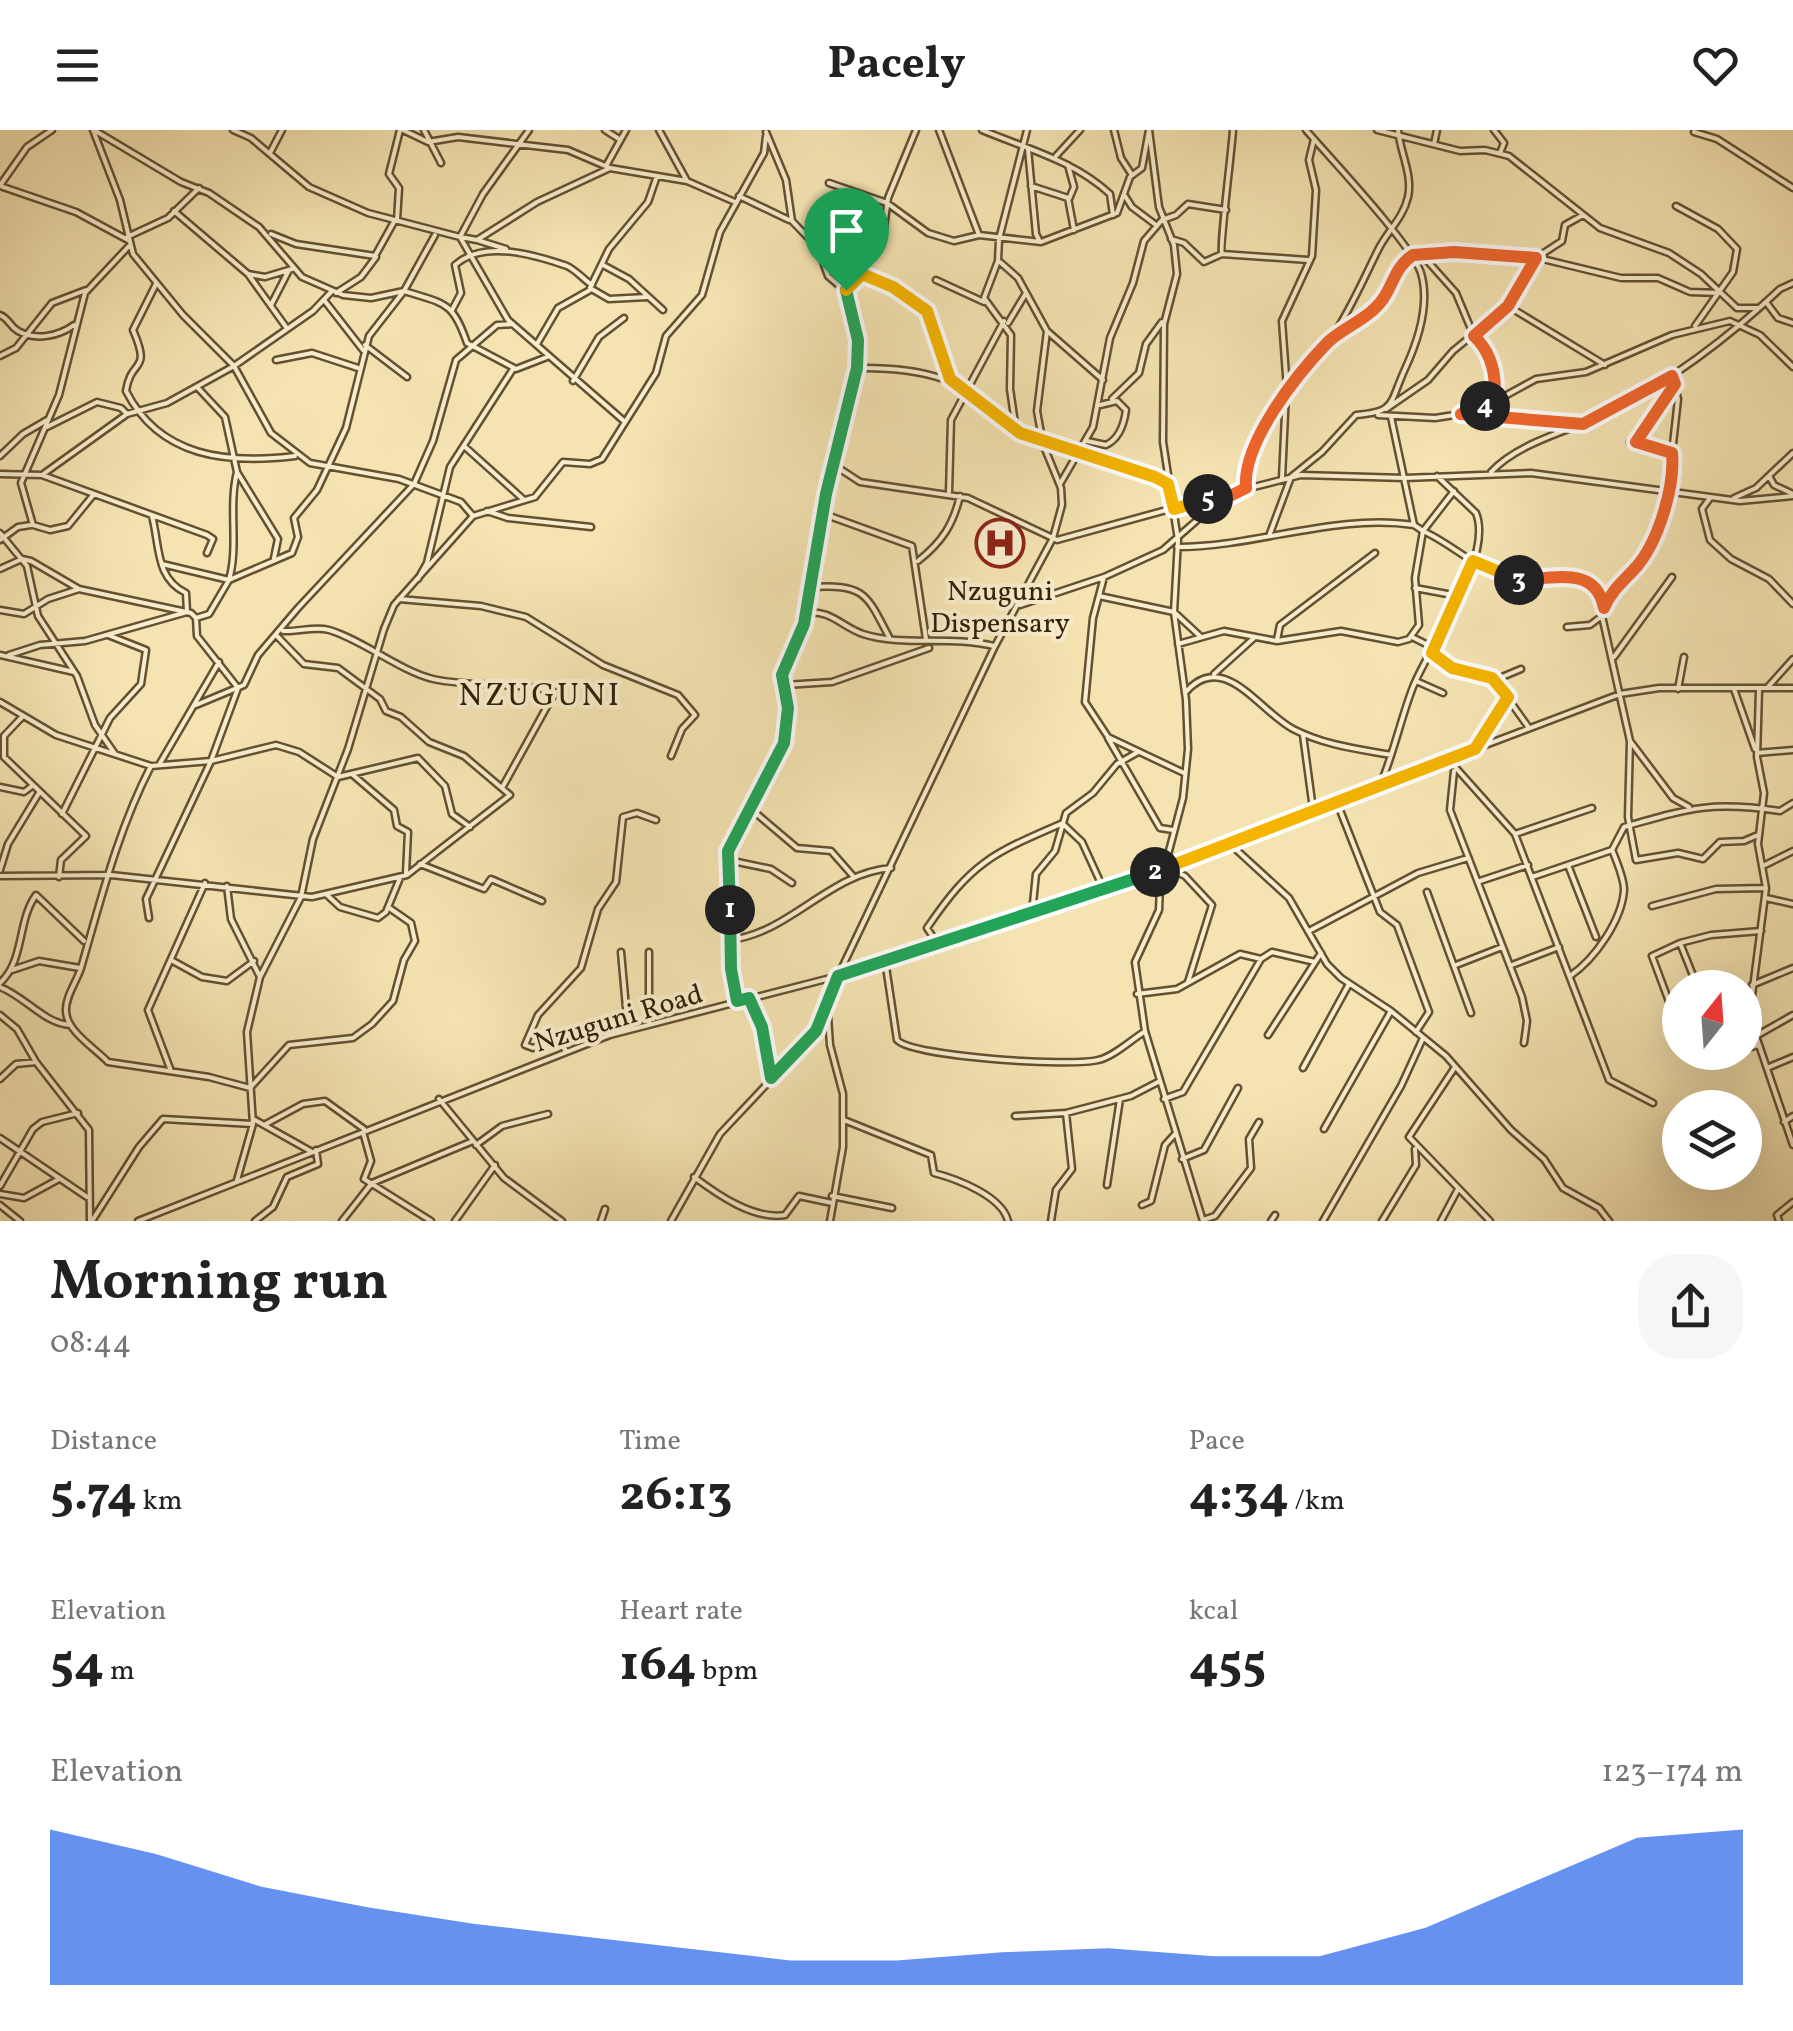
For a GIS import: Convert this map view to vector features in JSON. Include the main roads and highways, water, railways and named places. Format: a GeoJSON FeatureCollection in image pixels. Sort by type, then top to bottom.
{"type":"FeatureCollection","features":[{"type":"Feature","properties":{"kind":"place","name":"Nzuguni Dispensary"},"geometry":{"type":"Point","coordinates":[1000,543]}},
{"type":"Feature","properties":{"kind":"district","name":"NZUGUNI"},"geometry":{"type":"Point","coordinates":[540,694]}}]}
